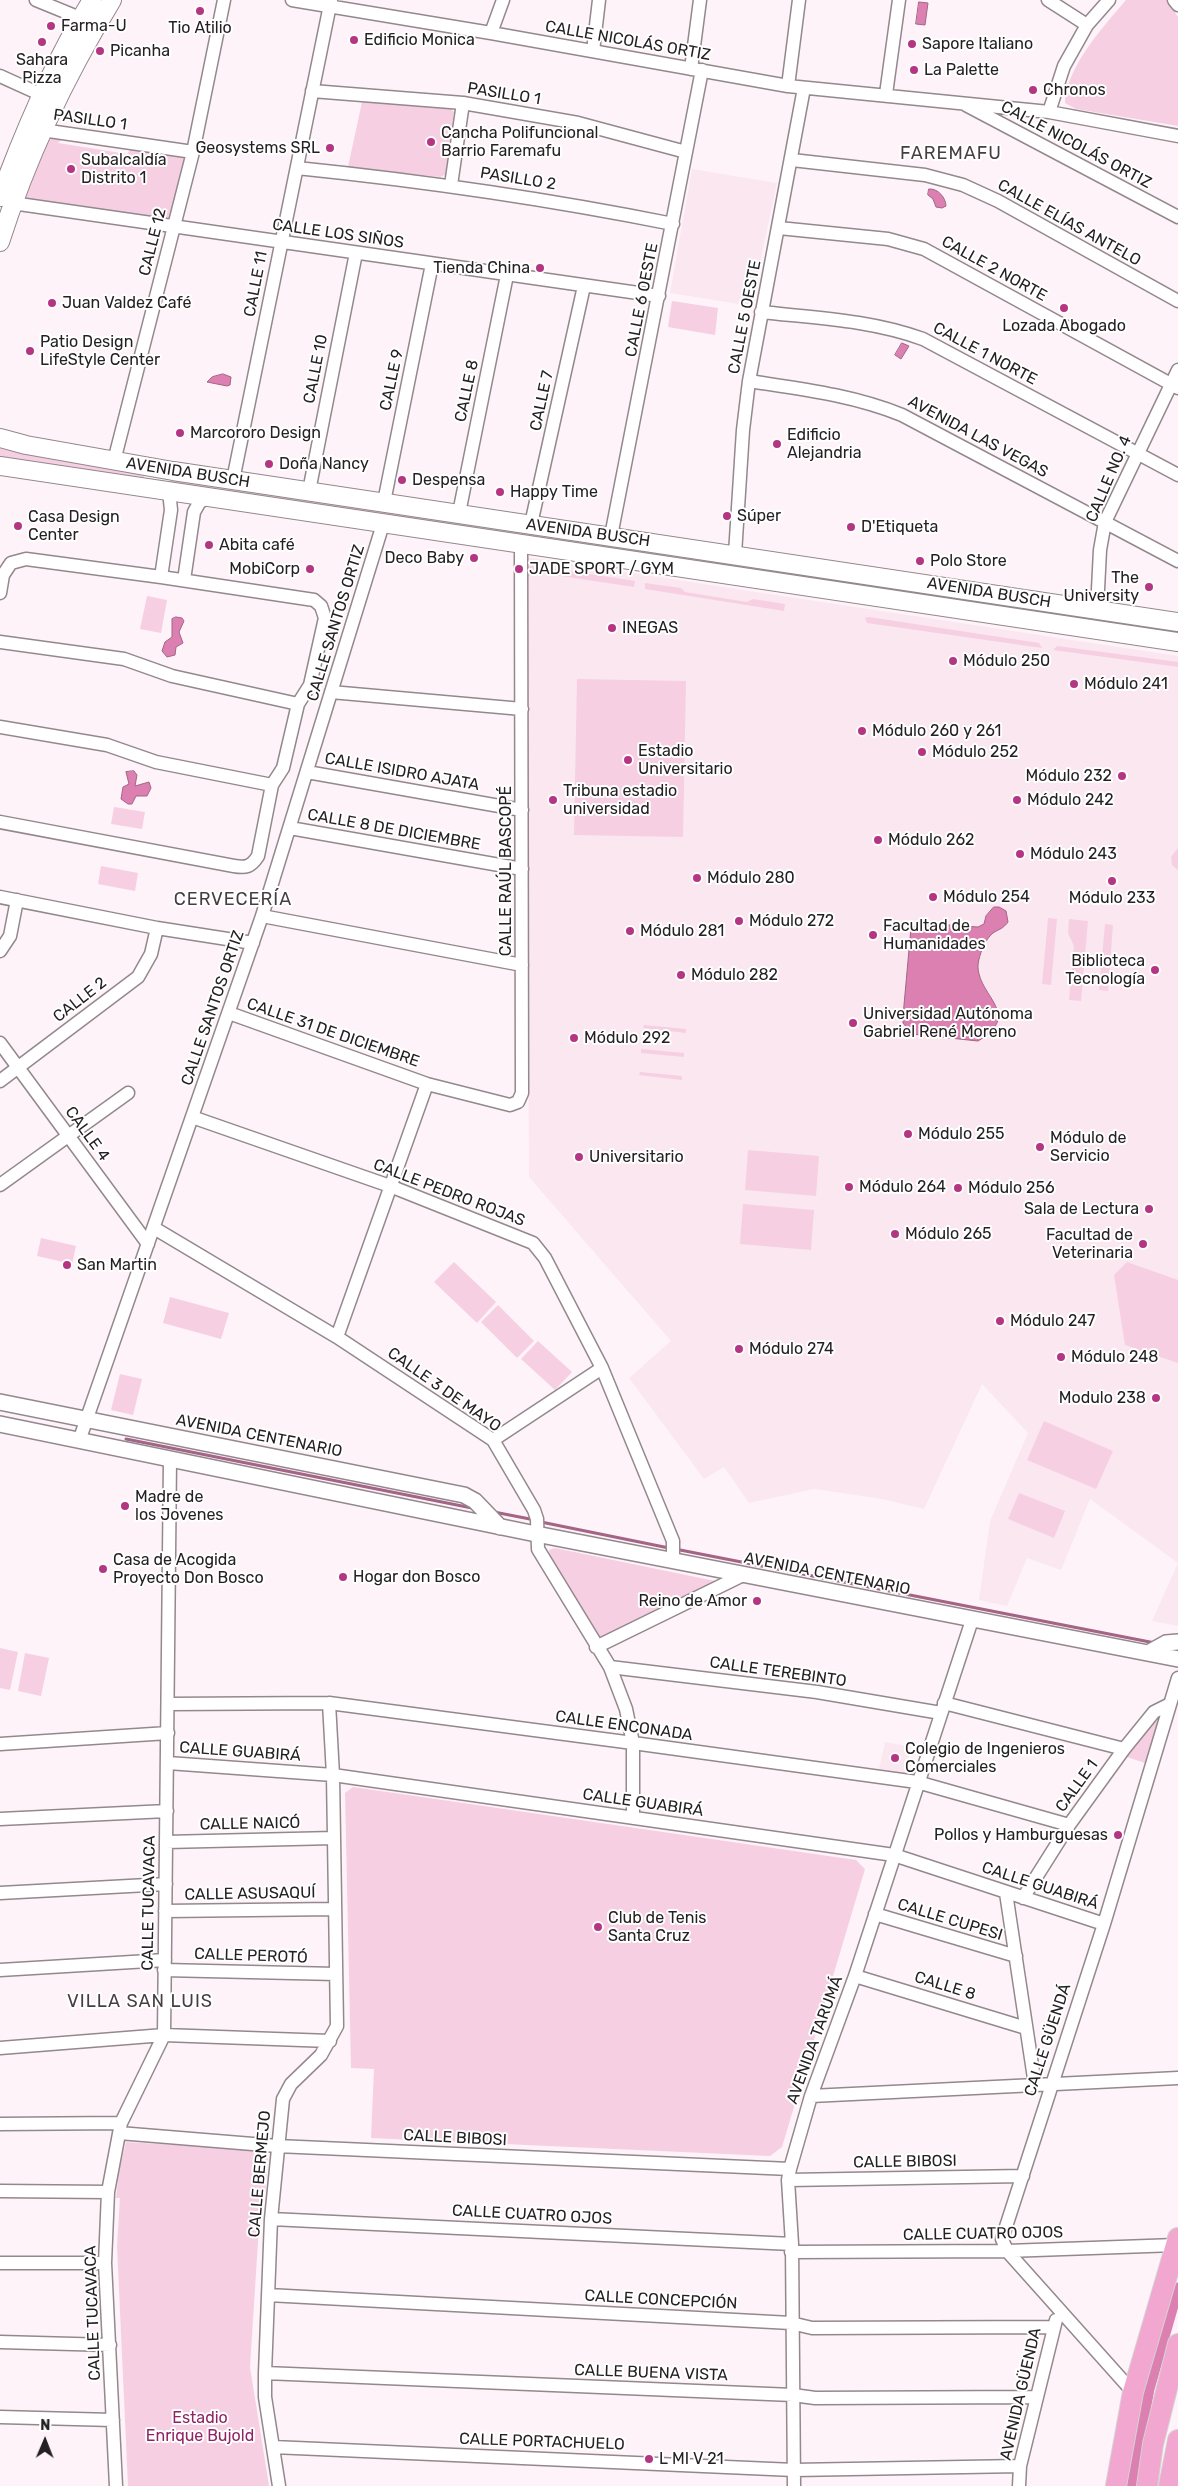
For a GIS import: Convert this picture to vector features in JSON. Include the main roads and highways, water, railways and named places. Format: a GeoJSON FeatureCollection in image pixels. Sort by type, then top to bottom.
{"type":"FeatureCollection","features":[{"type":"Feature","properties":{"kind":"main road"},"geometry":{"type":"LineString","coordinates":[[87,40],[89,28],[104,0]]}},
{"type":"Feature","properties":{"kind":"main road"},"geometry":{"type":"LineString","coordinates":[[6,200],[87,40],[112,0]]}},
{"type":"Feature","properties":{"kind":"main road"},"geometry":{"type":"LineString","coordinates":[[42,130],[37,124],[36,116],[76,40],[84,10]]}},
{"type":"Feature","properties":{"kind":"main road"},"geometry":{"type":"LineString","coordinates":[[0,242],[6,200],[6,163],[84,10]]}},
{"type":"Feature","properties":{"kind":"main road"},"geometry":{"type":"LineString","coordinates":[[0,216],[13,178],[6,163]]}},
{"type":"Feature","properties":{"kind":"main road","name":"AVENIDA BUSCH"},"geometry":{"type":"LineString","coordinates":[[0,438],[26,445],[173,471],[1178,622]]}},
{"type":"Feature","properties":{"kind":"main road","name":"AVENIDA BUSCH"},"geometry":{"type":"LineString","coordinates":[[0,466],[672,568],[1178,642]]}},
{"type":"Feature","properties":{"kind":"main road"},"geometry":{"type":"LineString","coordinates":[[143,487],[151,479],[151,474],[145,466]]}},
{"type":"Feature","properties":{"kind":"main road"},"geometry":{"type":"LineString","coordinates":[[169,491],[166,481],[173,471]]}},
{"type":"Feature","properties":{"kind":"main road"},"geometry":{"type":"LineString","coordinates":[[672,568],[675,545]]}},
{"type":"Feature","properties":{"kind":"main road"},"geometry":{"type":"LineString","coordinates":[[1116,2486],[1130,2382],[1177,2242]]}},
{"type":"Feature","properties":{"kind":"main road"},"geometry":{"type":"LineString","coordinates":[[1147,2486],[1153,2444],[1178,2344]]}},
{"type":"Feature","properties":{"kind":"main road"},"geometry":{"type":"LineString","coordinates":[[1157,2486],[1160,2459],[1178,2390]]}},
{"type":"Feature","properties":{"kind":"main road"},"geometry":{"type":"LineString","coordinates":[[1169,2486],[1178,2440]]}},
{"type":"Feature","properties":{"kind":"waterway"},"geometry":{"type":"LineString","coordinates":[[126,1439],[472,1508]]}},
{"type":"Feature","properties":{"kind":"waterway"},"geometry":{"type":"LineString","coordinates":[[494,1512],[535,1520]]}},
{"type":"Feature","properties":{"kind":"waterway"},"geometry":{"type":"LineString","coordinates":[[541,1522],[669,1548]]}},
{"type":"Feature","properties":{"kind":"waterway"},"geometry":{"type":"LineString","coordinates":[[675,1549],[1155,1643]]}},
{"type":"Feature","properties":{"kind":"waterway"},"geometry":{"type":"LineString","coordinates":[[1131,2486],[1149,2389],[1178,2288]]}},
{"type":"Feature","properties":{"kind":"place","name":"Tio Atilio"},"geometry":{"type":"Point","coordinates":[200,11]}},
{"type":"Feature","properties":{"kind":"place","name":"Farma-U"},"geometry":{"type":"Point","coordinates":[51,26]}},
{"type":"Feature","properties":{"kind":"place","name":"Edificio Monica"},"geometry":{"type":"Point","coordinates":[354,40]}},
{"type":"Feature","properties":{"kind":"place","name":"Sahara Pizza"},"geometry":{"type":"Point","coordinates":[42,42]}},
{"type":"Feature","properties":{"kind":"place","name":"Sapore Italiano"},"geometry":{"type":"Point","coordinates":[912,44]}},
{"type":"Feature","properties":{"kind":"place","name":"Picanha"},"geometry":{"type":"Point","coordinates":[100,51]}},
{"type":"Feature","properties":{"kind":"place","name":"La Palette"},"geometry":{"type":"Point","coordinates":[914,70]}},
{"type":"Feature","properties":{"kind":"place","name":"Chronos"},"geometry":{"type":"Point","coordinates":[1033,90]}},
{"type":"Feature","properties":{"kind":"place","name":"Cancha Polifuncional Barrio Faremafu"},"geometry":{"type":"Point","coordinates":[431,142]}},
{"type":"Feature","properties":{"kind":"place","name":"Geosystems SRL"},"geometry":{"type":"Point","coordinates":[330,148]}},
{"type":"Feature","properties":{"kind":"place","name":"Subalcaldía Distrito 1"},"geometry":{"type":"Point","coordinates":[71,169]}},
{"type":"Feature","properties":{"kind":"place","name":"Tienda China"},"geometry":{"type":"Point","coordinates":[540,268]}},
{"type":"Feature","properties":{"kind":"place","name":"Juan Valdez Café"},"geometry":{"type":"Point","coordinates":[52,303]}},
{"type":"Feature","properties":{"kind":"place","name":"Lozada Abogado"},"geometry":{"type":"Point","coordinates":[1064,308]}},
{"type":"Feature","properties":{"kind":"place","name":"Patio Design LifeStyle Center"},"geometry":{"type":"Point","coordinates":[30,351]}},
{"type":"Feature","properties":{"kind":"place","name":"Marcororo Design"},"geometry":{"type":"Point","coordinates":[180,433]}},
{"type":"Feature","properties":{"kind":"place","name":"Edificio Alejandria"},"geometry":{"type":"Point","coordinates":[777,444]}},
{"type":"Feature","properties":{"kind":"place","name":"Doña Nancy"},"geometry":{"type":"Point","coordinates":[269,464]}},
{"type":"Feature","properties":{"kind":"place","name":"Despensa"},"geometry":{"type":"Point","coordinates":[402,480]}},
{"type":"Feature","properties":{"kind":"place","name":"Happy Time"},"geometry":{"type":"Point","coordinates":[500,492]}},
{"type":"Feature","properties":{"kind":"place","name":"Súper"},"geometry":{"type":"Point","coordinates":[727,516]}},
{"type":"Feature","properties":{"kind":"place","name":"Casa Design Center"},"geometry":{"type":"Point","coordinates":[18,526]}},
{"type":"Feature","properties":{"kind":"place","name":"D'Etiqueta"},"geometry":{"type":"Point","coordinates":[851,527]}},
{"type":"Feature","properties":{"kind":"place","name":"Abita café"},"geometry":{"type":"Point","coordinates":[209,545]}},
{"type":"Feature","properties":{"kind":"place","name":"Deco Baby"},"geometry":{"type":"Point","coordinates":[474,558]}},
{"type":"Feature","properties":{"kind":"place","name":"Polo Store"},"geometry":{"type":"Point","coordinates":[920,561]}},
{"type":"Feature","properties":{"kind":"place","name":"MobiCorp"},"geometry":{"type":"Point","coordinates":[310,569]}},
{"type":"Feature","properties":{"kind":"place","name":"JADE SPORT / GYM"},"geometry":{"type":"Point","coordinates":[519,569]}},
{"type":"Feature","properties":{"kind":"place","name":"The University"},"geometry":{"type":"Point","coordinates":[1149,587]}},
{"type":"Feature","properties":{"kind":"place","name":"INEGAS"},"geometry":{"type":"Point","coordinates":[612,628]}},
{"type":"Feature","properties":{"kind":"place","name":"Módulo 250"},"geometry":{"type":"Point","coordinates":[953,661]}},
{"type":"Feature","properties":{"kind":"place","name":"Módulo 241"},"geometry":{"type":"Point","coordinates":[1074,684]}},
{"type":"Feature","properties":{"kind":"place","name":"Módulo 260 y 261"},"geometry":{"type":"Point","coordinates":[862,731]}},
{"type":"Feature","properties":{"kind":"place","name":"Módulo 252"},"geometry":{"type":"Point","coordinates":[922,752]}},
{"type":"Feature","properties":{"kind":"place","name":"Estadio Universitario"},"geometry":{"type":"Point","coordinates":[628,760]}},
{"type":"Feature","properties":{"kind":"place","name":"Módulo 232"},"geometry":{"type":"Point","coordinates":[1122,776]}},
{"type":"Feature","properties":{"kind":"place","name":"Tribuna estadio universidad"},"geometry":{"type":"Point","coordinates":[553,800]}},
{"type":"Feature","properties":{"kind":"place","name":"Módulo 242"},"geometry":{"type":"Point","coordinates":[1017,800]}},
{"type":"Feature","properties":{"kind":"place","name":"Módulo 262"},"geometry":{"type":"Point","coordinates":[878,840]}},
{"type":"Feature","properties":{"kind":"place","name":"Módulo 243"},"geometry":{"type":"Point","coordinates":[1020,854]}},
{"type":"Feature","properties":{"kind":"place","name":"Módulo 280"},"geometry":{"type":"Point","coordinates":[697,878]}},
{"type":"Feature","properties":{"kind":"place","name":"Módulo 233"},"geometry":{"type":"Point","coordinates":[1112,881]}},
{"type":"Feature","properties":{"kind":"place","name":"Módulo 254"},"geometry":{"type":"Point","coordinates":[933,897]}},
{"type":"Feature","properties":{"kind":"place","name":"Módulo 272"},"geometry":{"type":"Point","coordinates":[739,921]}},
{"type":"Feature","properties":{"kind":"place","name":"Módulo 281"},"geometry":{"type":"Point","coordinates":[630,931]}},
{"type":"Feature","properties":{"kind":"place","name":"Facultad de Humanidades"},"geometry":{"type":"Point","coordinates":[873,935]}},
{"type":"Feature","properties":{"kind":"place","name":"Biblioteca Tecnología"},"geometry":{"type":"Point","coordinates":[1155,970]}},
{"type":"Feature","properties":{"kind":"place","name":"Módulo 282"},"geometry":{"type":"Point","coordinates":[681,975]}},
{"type":"Feature","properties":{"kind":"place","name":"Universidad Autónoma Gabriel René Moreno"},"geometry":{"type":"Point","coordinates":[853,1023]}},
{"type":"Feature","properties":{"kind":"place","name":"Módulo 292"},"geometry":{"type":"Point","coordinates":[574,1038]}},
{"type":"Feature","properties":{"kind":"place","name":"Módulo 255"},"geometry":{"type":"Point","coordinates":[908,1134]}},
{"type":"Feature","properties":{"kind":"place","name":"Módulo de Servicio"},"geometry":{"type":"Point","coordinates":[1040,1147]}},
{"type":"Feature","properties":{"kind":"place","name":"Universitario"},"geometry":{"type":"Point","coordinates":[579,1157]}},
{"type":"Feature","properties":{"kind":"place","name":"Módulo 264"},"geometry":{"type":"Point","coordinates":[849,1187]}},
{"type":"Feature","properties":{"kind":"place","name":"Módulo 256"},"geometry":{"type":"Point","coordinates":[958,1188]}},
{"type":"Feature","properties":{"kind":"place","name":"Sala de Lectura"},"geometry":{"type":"Point","coordinates":[1149,1209]}},
{"type":"Feature","properties":{"kind":"place","name":"Módulo 265"},"geometry":{"type":"Point","coordinates":[895,1234]}},
{"type":"Feature","properties":{"kind":"place","name":"Facultad de Veterinaria"},"geometry":{"type":"Point","coordinates":[1143,1244]}},
{"type":"Feature","properties":{"kind":"place","name":"San Martin"},"geometry":{"type":"Point","coordinates":[67,1265]}},
{"type":"Feature","properties":{"kind":"place","name":"Módulo 247"},"geometry":{"type":"Point","coordinates":[1000,1321]}},
{"type":"Feature","properties":{"kind":"place","name":"Módulo 274"},"geometry":{"type":"Point","coordinates":[739,1349]}},
{"type":"Feature","properties":{"kind":"place","name":"Módulo 248"},"geometry":{"type":"Point","coordinates":[1061,1357]}},
{"type":"Feature","properties":{"kind":"place","name":"Modulo 238"},"geometry":{"type":"Point","coordinates":[1156,1398]}},
{"type":"Feature","properties":{"kind":"place","name":"Madre de los Jovenes"},"geometry":{"type":"Point","coordinates":[125,1506]}},
{"type":"Feature","properties":{"kind":"place","name":"Casa de Acogida Proyecto Don Bosco"},"geometry":{"type":"Point","coordinates":[103,1569]}},
{"type":"Feature","properties":{"kind":"place","name":"Hogar don Bosco"},"geometry":{"type":"Point","coordinates":[343,1577]}},
{"type":"Feature","properties":{"kind":"place","name":"Reino de Amor"},"geometry":{"type":"Point","coordinates":[757,1601]}},
{"type":"Feature","properties":{"kind":"place","name":"Colegio de Ingenieros Comerciales"},"geometry":{"type":"Point","coordinates":[895,1758]}},
{"type":"Feature","properties":{"kind":"place","name":"Pollos y Hamburguesas"},"geometry":{"type":"Point","coordinates":[1118,1835]}},
{"type":"Feature","properties":{"kind":"place","name":"Club de Tenis Santa Cruz"},"geometry":{"type":"Point","coordinates":[598,1927]}},
{"type":"Feature","properties":{"kind":"place","name":"L MI V 21"},"geometry":{"type":"Point","coordinates":[649,2459]}},
{"type":"Feature","properties":{"kind":"district","name":"FAREMAFU"},"geometry":{"type":"Point","coordinates":[951,154]}},
{"type":"Feature","properties":{"kind":"district","name":"CERVECERÍA"},"geometry":{"type":"Point","coordinates":[233,900]}},
{"type":"Feature","properties":{"kind":"district","name":"VILLA SAN LUIS"},"geometry":{"type":"Point","coordinates":[140,2002]}},
{"type":"Feature","properties":{"kind":"park label","name":"Estadio Enrique Bujold"},"geometry":{"type":"Point","coordinates":[200,2427]}}]}
